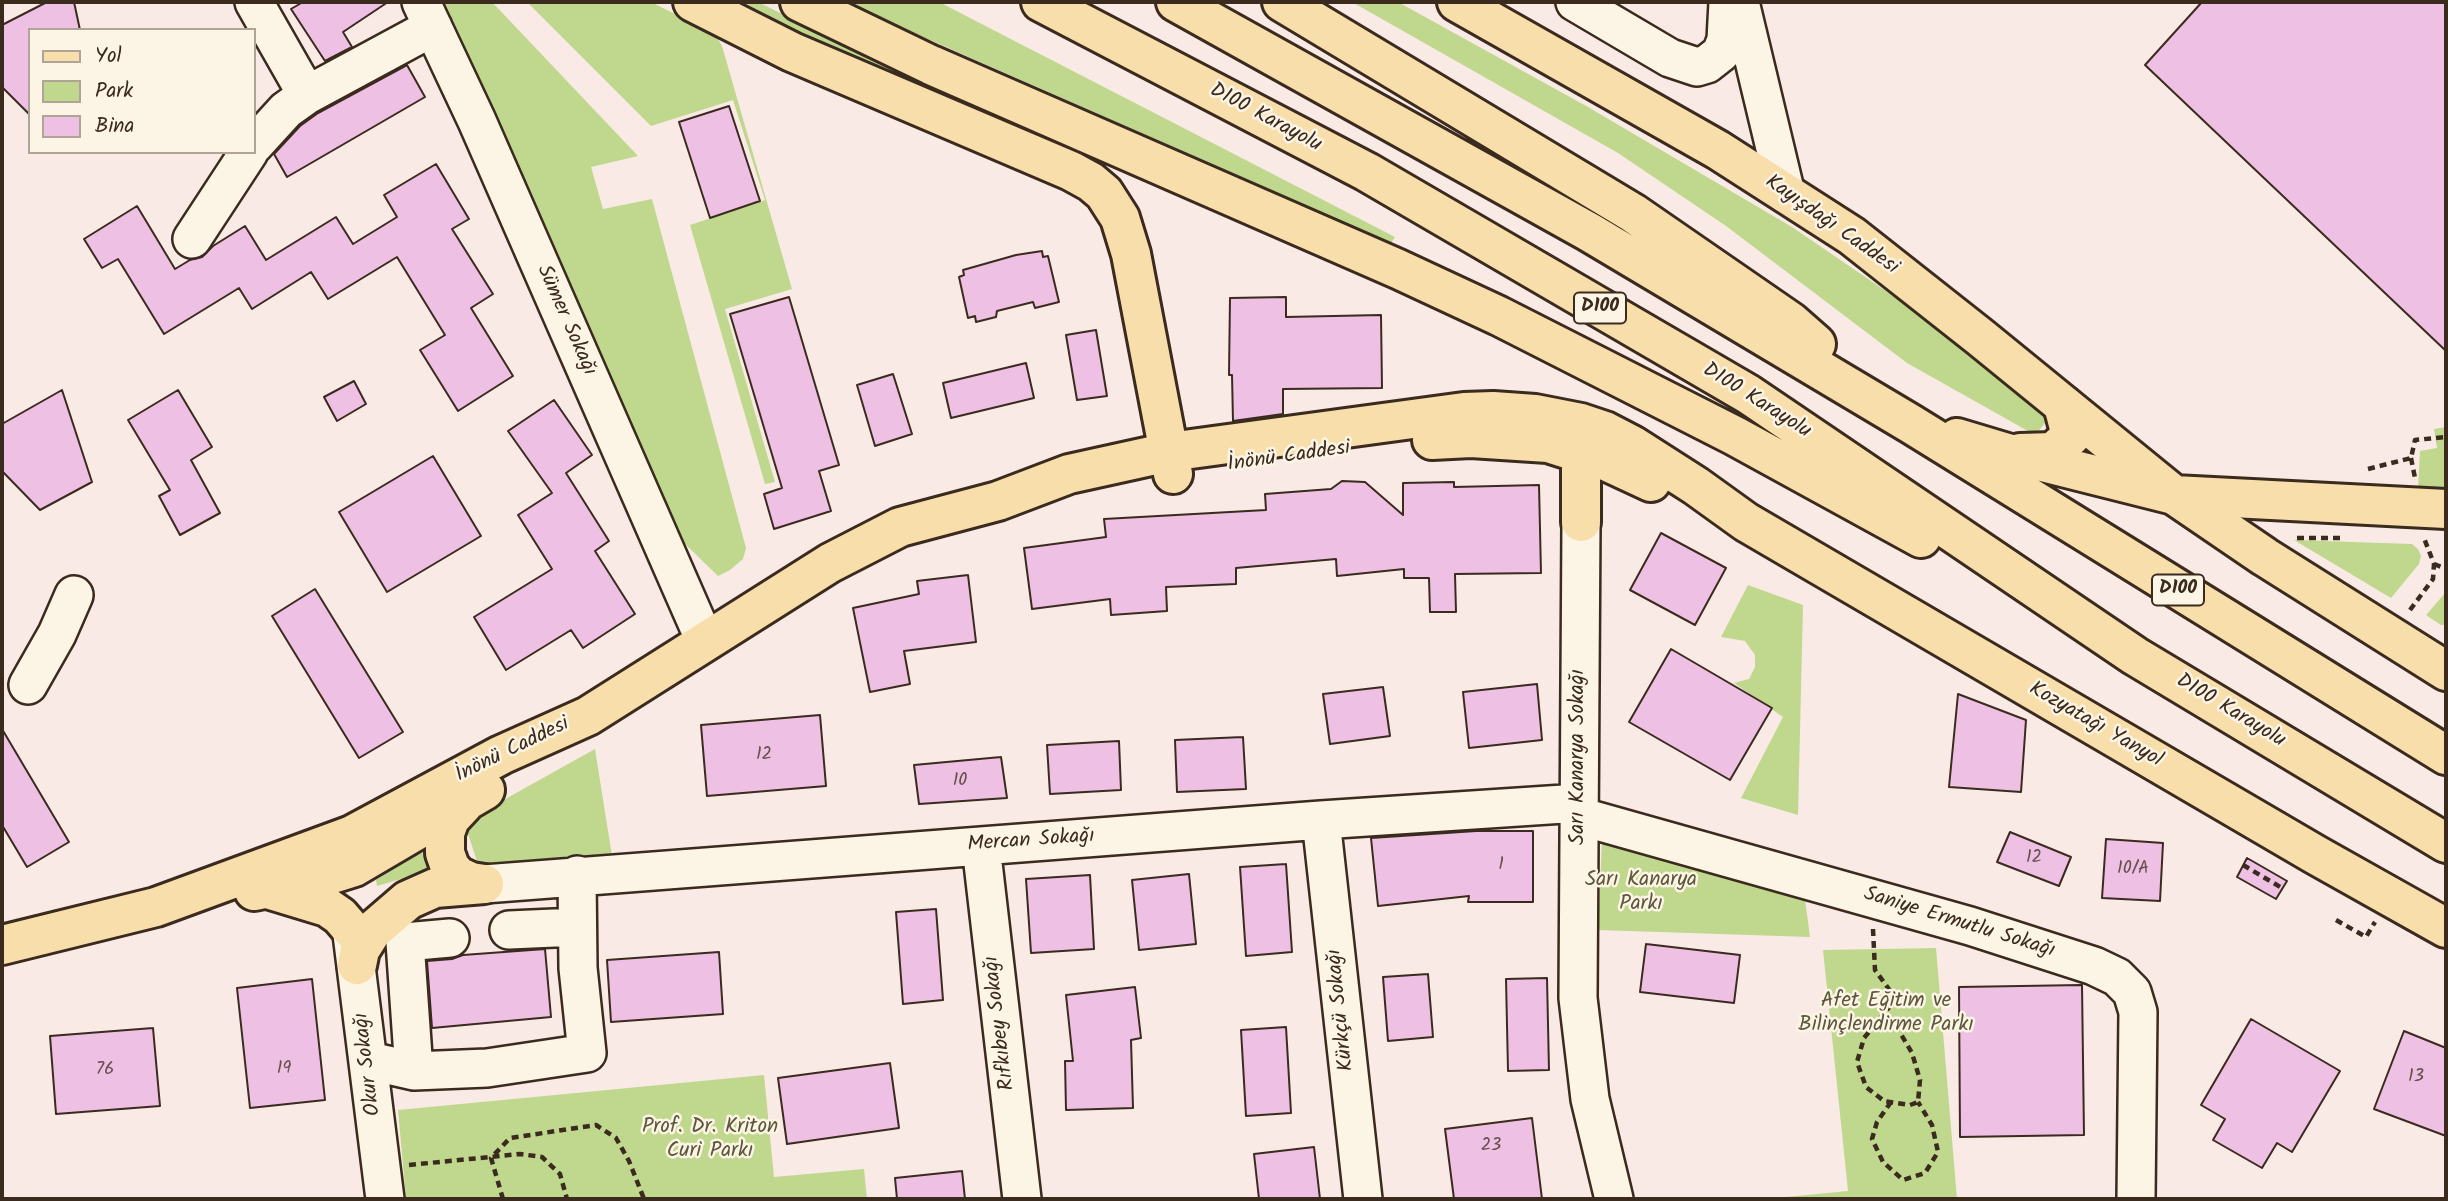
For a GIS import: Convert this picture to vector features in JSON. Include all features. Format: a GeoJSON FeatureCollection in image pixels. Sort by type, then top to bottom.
{"type":"FeatureCollection","features":[{"type":"Feature","properties":{"kind":"main road"},"geometry":{"type":"LineString","coordinates":[[693,2],[792,52],[1071,171],[1100,189],[1117,211],[1126,234],[1171,463]]}},
{"type":"Feature","properties":{"kind":"main road"},"geometry":{"type":"LineString","coordinates":[[800,2],[931,65],[1398,269],[1499,316],[1735,436],[2135,656]]}},
{"type":"Feature","properties":{"kind":"main road","name":"D100 Karayolu"},"geometry":{"type":"LineString","coordinates":[[1041,2],[1367,172],[1748,394],[2135,656],[2446,842]]}},
{"type":"Feature","properties":{"kind":"main road","name":"D100"},"geometry":{"type":"LineString","coordinates":[[1176,2],[1589,232],[1911,424],[2446,755]]}},
{"type":"Feature","properties":{"kind":"main road"},"geometry":{"type":"LineString","coordinates":[[1282,2],[1633,213],[1791,323],[1911,424]]}},
{"type":"Feature","properties":{"kind":"main road","name":"Kayışdağı Caddesi"},"geometry":{"type":"LineString","coordinates":[[1457,2],[1718,150],[1852,236],[2174,495]]}},
{"type":"Feature","properties":{"kind":"main road"},"geometry":{"type":"LineString","coordinates":[[2007,453],[2053,452],[2071,436],[2063,405]]}},
{"type":"Feature","properties":{"kind":"main road","name":"İnönü Caddesi"},"geometry":{"type":"LineString","coordinates":[[2,945],[156,907],[341,856],[511,751],[588,716],[821,568],[888,531],[916,521],[998,501],[1069,474],[1171,463],[1464,412],[1493,411],[1527,427]]}},
{"type":"Feature","properties":{"kind":"main road"},"geometry":{"type":"LineString","coordinates":[[1527,427],[1552,419],[1570,431],[1579,442],[1581,522]]}},
{"type":"Feature","properties":{"kind":"main road"},"geometry":{"type":"LineString","coordinates":[[1527,427],[1581,423],[1615,436],[1696,486],[1746,522]]}},
{"type":"Feature","properties":{"kind":"main road","name":"D100"},"geometry":{"type":"LineString","coordinates":[[1911,424],[2007,453],[2174,495],[2265,557],[2446,671]]}},
{"type":"Feature","properties":{"kind":"main road"},"geometry":{"type":"LineString","coordinates":[[1527,427],[1539,447],[1556,461],[1563,472],[1581,522]]}},
{"type":"Feature","properties":{"kind":"main road"},"geometry":{"type":"LineString","coordinates":[[1581,453],[1640,476],[1709,511],[1746,522]]}},
{"type":"Feature","properties":{"kind":"main road"},"geometry":{"type":"LineString","coordinates":[[1581,522],[1590,500],[1603,486],[1625,476],[1640,476]]}},
{"type":"Feature","properties":{"kind":"main road"},"geometry":{"type":"LineString","coordinates":[[2174,495],[2446,509]]}},
{"type":"Feature","properties":{"kind":"main road","name":"Kozyatağı Yanyol"},"geometry":{"type":"LineString","coordinates":[[1746,522],[2446,928]]}},
{"type":"Feature","properties":{"kind":"main road"},"geometry":{"type":"LineString","coordinates":[[156,907],[268,889],[341,856],[366,861],[464,804],[543,751],[588,716]]}},
{"type":"Feature","properties":{"kind":"main road"},"geometry":{"type":"LineString","coordinates":[[464,804],[450,819],[445,832],[445,853],[450,867],[458,877],[484,884]]}},
{"type":"Feature","properties":{"kind":"main road"},"geometry":{"type":"LineString","coordinates":[[341,856],[354,947]]}},
{"type":"Feature","properties":{"kind":"main road"},"geometry":{"type":"LineString","coordinates":[[354,947],[362,945],[372,931],[408,900],[431,889],[484,884]]}},
{"type":"Feature","properties":{"kind":"main road"},"geometry":{"type":"LineString","coordinates":[[268,889],[327,907],[344,919],[354,947]]}},
{"type":"Feature","properties":{"kind":"street"},"geometry":{"type":"LineString","coordinates":[[254,2],[307,95]]}},
{"type":"Feature","properties":{"kind":"street"},"geometry":{"type":"LineString","coordinates":[[1575,2],[1670,58],[1697,67],[1707,64],[1721,53],[1726,40],[1728,2]]}},
{"type":"Feature","properties":{"kind":"street"},"geometry":{"type":"LineString","coordinates":[[1740,2],[1786,194]]}},
{"type":"Feature","properties":{"kind":"street"},"geometry":{"type":"LineString","coordinates":[[256,143],[286,110],[427,15]]}},
{"type":"Feature","properties":{"kind":"street","name":"Sümer Sokağı"},"geometry":{"type":"LineString","coordinates":[[427,15],[477,121],[705,641]]}},
{"type":"Feature","properties":{"kind":"street"},"geometry":{"type":"LineString","coordinates":[[192,239],[248,154]]}},
{"type":"Feature","properties":{"kind":"street","name":"Sarı Kanarya Sokağı"},"geometry":{"type":"LineString","coordinates":[[1581,522],[1577,973],[1580,1028],[1595,1129],[1614,1199]]}},
{"type":"Feature","properties":{"kind":"street"},"geometry":{"type":"LineString","coordinates":[[28,685],[57,634],[74,594]]}},
{"type":"Feature","properties":{"kind":"street","name":"Mercan Sokağı"},"geometry":{"type":"LineString","coordinates":[[484,884],[1321,820],[1579,810]]}},
{"type":"Feature","properties":{"kind":"street","name":"Saniye Ermutlu Sokağı"},"geometry":{"type":"LineString","coordinates":[[1579,810],[2094,966],[2117,977],[2128,987],[2135,999],[2138,1021],[2136,1199]]}},
{"type":"Feature","properties":{"kind":"street","name":"Kürkçü Sokağı"},"geometry":{"type":"LineString","coordinates":[[1321,820],[1363,1199]]}},
{"type":"Feature","properties":{"kind":"street","name":"Rıfkıbey Sokağı"},"geometry":{"type":"LineString","coordinates":[[981,846],[1022,1199]]}},
{"type":"Feature","properties":{"kind":"street"},"geometry":{"type":"LineString","coordinates":[[370,1061],[414,1071],[488,1068],[587,1053],[578,968],[577,876]]}},
{"type":"Feature","properties":{"kind":"street"},"geometry":{"type":"LineString","coordinates":[[509,930],[577,927]]}},
{"type":"Feature","properties":{"kind":"street"},"geometry":{"type":"LineString","coordinates":[[414,1071],[405,942],[450,938]]}},
{"type":"Feature","properties":{"kind":"street","name":"Okur Sokağı"},"geometry":{"type":"LineString","coordinates":[[354,947],[383,1183]]}},
{"type":"Feature","properties":{"kind":"path"},"geometry":{"type":"LineString","coordinates":[[2368,469],[2411,458],[2415,440],[2446,437]]}},
{"type":"Feature","properties":{"kind":"path"},"geometry":{"type":"LineString","coordinates":[[2285,537],[2355,539]]}},
{"type":"Feature","properties":{"kind":"path"},"geometry":{"type":"LineString","coordinates":[[2411,540],[2424,540],[2434,564],[2433,579],[2420,597]]}},
{"type":"Feature","properties":{"kind":"path"},"geometry":{"type":"LineString","coordinates":[[2434,564],[2446,569]]}},
{"type":"Feature","properties":{"kind":"path"},"geometry":{"type":"LineString","coordinates":[[2243,865],[2282,888]]}},
{"type":"Feature","properties":{"kind":"path"},"geometry":{"type":"LineString","coordinates":[[1871,897],[1875,970],[1896,999],[1864,1038],[1857,1062],[1866,1087],[1884,1101],[1910,1105],[1918,1102]]}},
{"type":"Feature","properties":{"kind":"path"},"geometry":{"type":"LineString","coordinates":[[2336,920],[2366,937],[2376,922]]}},
{"type":"Feature","properties":{"kind":"path"},"geometry":{"type":"LineString","coordinates":[[1882,1016],[1898,1029],[1912,1053],[1920,1080],[1918,1102],[1932,1125],[1938,1152],[1925,1173],[1903,1180],[1884,1162],[1872,1139],[1877,1122],[1891,1102]]}},
{"type":"Feature","properties":{"kind":"path"},"geometry":{"type":"LineString","coordinates":[[491,1157],[510,1138],[596,1125],[616,1138],[629,1161],[644,1199]]}},
{"type":"Feature","properties":{"kind":"path"},"geometry":{"type":"LineString","coordinates":[[383,1183],[491,1157],[520,1154],[542,1157],[560,1174],[567,1199]]}},
{"type":"Feature","properties":{"kind":"path"},"geometry":{"type":"LineString","coordinates":[[491,1157],[503,1199]]}},
{"type":"Feature","properties":{"kind":"green space"},"geometry":{"type":"Polygon","coordinates":[[[443,2],[492,2],[638,156],[591,167],[603,209],[652,199],[746,548],[743,559],[718,576],[680,539],[611,390],[473,64],[443,2]]]}},
{"type":"Feature","properties":{"kind":"green space"},"geometry":{"type":"Polygon","coordinates":[[[527,2],[651,2],[715,34],[722,46],[792,289],[725,309],[775,482],[765,484],[690,225],[765,200],[733,100],[651,126],[527,2]]]}},
{"type":"Feature","properties":{"kind":"green space"},"geometry":{"type":"Polygon","coordinates":[[[716,2],[758,2],[944,94],[1039,136],[1038,141],[716,2]]]}},
{"type":"Feature","properties":{"kind":"green space"},"geometry":{"type":"Polygon","coordinates":[[[844,2],[939,2],[1395,237],[1391,243],[844,2]]]}},
{"type":"Feature","properties":{"kind":"green space"},"geometry":{"type":"Polygon","coordinates":[[[1352,2],[1398,2],[1588,107],[1792,227],[1921,315],[2052,415],[2035,435],[1907,363],[1726,226],[1618,153],[1352,2]]]}},
{"type":"Feature","properties":{"kind":"green space"},"geometry":{"type":"Polygon","coordinates":[[[2446,427],[2446,488],[2418,488],[2420,451],[2437,448],[2434,429],[2446,427]]]}},
{"type":"Feature","properties":{"kind":"green space"},"geometry":{"type":"Polygon","coordinates":[[[2294,540],[2412,544],[2421,556],[2419,564],[2391,598],[2294,540]]]}},
{"type":"Feature","properties":{"kind":"green space"},"geometry":{"type":"Polygon","coordinates":[[[1748,585],[1803,605],[1798,815],[1741,798],[1783,717],[1734,683],[1749,679],[1755,667],[1755,655],[1745,641],[1721,637],[1748,585]]]}},
{"type":"Feature","properties":{"kind":"green space"},"geometry":{"type":"Polygon","coordinates":[[[2446,592],[2446,625],[2441,625],[2426,615],[2446,592]]]}},
{"type":"Feature","properties":{"kind":"green space"},"geometry":{"type":"Polygon","coordinates":[[[595,749],[612,856],[486,866],[477,861],[464,822],[595,749]]]}},
{"type":"Feature","properties":{"kind":"green space","name":"Sarı Kanarya Parkı"},"geometry":{"type":"Polygon","coordinates":[[[1602,841],[1805,899],[1810,937],[1598,930],[1602,841]]]}},
{"type":"Feature","properties":{"kind":"green space"},"geometry":{"type":"Polygon","coordinates":[[[420,853],[427,854],[432,870],[377,886],[376,880],[420,853]]]}},
{"type":"Feature","properties":{"kind":"green space","name":"Afet Eğitim ve Bilinçlendirme Parkı"},"geometry":{"type":"Polygon","coordinates":[[[1936,948],[1957,1199],[1765,1199],[1848,1191],[1823,950],[1936,948]]]}},
{"type":"Feature","properties":{"kind":"green space","name":"Prof. Dr. Kriton Curi Parkı"},"geometry":{"type":"Polygon","coordinates":[[[764,1075],[774,1177],[864,1169],[867,1199],[406,1199],[398,1110],[764,1075]]]}},
{"type":"Feature","properties":{"kind":"building"},"geometry":{"type":"Polygon","coordinates":[[[47,2],[74,2],[80,28],[28,28],[28,113],[2,87],[2,25],[47,2]]]}},
{"type":"Feature","properties":{"kind":"building"},"geometry":{"type":"Polygon","coordinates":[[[303,2],[388,2],[343,32],[352,47],[325,61],[291,9],[303,2]]]}},
{"type":"Feature","properties":{"kind":"building"},"geometry":{"type":"Polygon","coordinates":[[[2202,2],[2446,2],[2446,351],[2145,65],[2202,2]]]}},
{"type":"Feature","properties":{"kind":"building"},"geometry":{"type":"Polygon","coordinates":[[[407,65],[425,97],[287,177],[274,154],[300,126],[318,113],[407,65]]]}},
{"type":"Feature","properties":{"kind":"building"},"geometry":{"type":"Polygon","coordinates":[[[729,106],[760,201],[710,218],[679,122],[729,106]]]}},
{"type":"Feature","properties":{"kind":"building"},"geometry":{"type":"Polygon","coordinates":[[[436,164],[469,219],[452,229],[493,294],[471,308],[513,376],[458,411],[420,350],[445,335],[397,257],[328,299],[311,272],[252,309],[239,288],[164,334],[118,259],[102,268],[84,239],[137,206],[175,269],[190,260],[202,257],[213,246],[245,226],[266,260],[336,217],[353,244],[397,217],[384,195],[436,164]]]}},
{"type":"Feature","properties":{"kind":"building"},"geometry":{"type":"Polygon","coordinates":[[[1042,251],[1043,257],[1048,256],[1059,302],[1035,308],[1033,302],[997,311],[996,317],[976,322],[975,316],[968,318],[959,277],[964,275],[963,270],[1016,255],[1042,251]]]}},
{"type":"Feature","properties":{"kind":"building"},"geometry":{"type":"Polygon","coordinates":[[[789,297],[839,465],[819,471],[831,511],[774,529],[764,494],[782,488],[730,314],[789,297]]]}},
{"type":"Feature","properties":{"kind":"building"},"geometry":{"type":"Polygon","coordinates":[[[1286,297],[1286,317],[1381,315],[1382,388],[1283,389],[1283,414],[1233,421],[1232,375],[1229,375],[1230,298],[1286,297]]]}},
{"type":"Feature","properties":{"kind":"building"},"geometry":{"type":"Polygon","coordinates":[[[1096,330],[1107,396],[1077,400],[1066,335],[1096,330]]]}},
{"type":"Feature","properties":{"kind":"building"},"geometry":{"type":"Polygon","coordinates":[[[1026,363],[1034,398],[951,418],[943,383],[1026,363]]]}},
{"type":"Feature","properties":{"kind":"building"},"geometry":{"type":"Polygon","coordinates":[[[893,374],[912,434],[875,446],[857,385],[893,374]]]}},
{"type":"Feature","properties":{"kind":"building"},"geometry":{"type":"Polygon","coordinates":[[[354,381],[366,404],[337,421],[324,397],[354,381]]]}},
{"type":"Feature","properties":{"kind":"building"},"geometry":{"type":"Polygon","coordinates":[[[62,390],[92,482],[40,510],[2,471],[2,424],[62,390]]]}},
{"type":"Feature","properties":{"kind":"building"},"geometry":{"type":"Polygon","coordinates":[[[178,390],[212,447],[191,460],[220,513],[180,535],[159,496],[170,490],[128,420],[178,390]]]}},
{"type":"Feature","properties":{"kind":"building"},"geometry":{"type":"Polygon","coordinates":[[[554,400],[592,455],[566,473],[609,541],[595,551],[635,614],[583,648],[571,630],[506,670],[474,617],[552,569],[518,515],[552,493],[508,431],[554,400]]]}},
{"type":"Feature","properties":{"kind":"building"},"geometry":{"type":"Polygon","coordinates":[[[433,456],[481,536],[387,592],[339,512],[433,456]]]}},
{"type":"Feature","properties":{"kind":"building"},"geometry":{"type":"Polygon","coordinates":[[[1342,481],[1365,482],[1403,515],[1403,483],[1454,482],[1454,487],[1539,485],[1541,573],[1455,574],[1456,612],[1430,612],[1429,578],[1404,578],[1404,569],[1337,576],[1336,559],[1236,568],[1236,584],[1166,587],[1167,611],[1111,615],[1110,599],[1032,609],[1024,548],[1106,537],[1104,519],[1266,510],[1265,494],[1331,489],[1342,481]]]}},
{"type":"Feature","properties":{"kind":"building"},"geometry":{"type":"Polygon","coordinates":[[[1661,533],[1726,568],[1695,625],[1630,590],[1661,533]]]}},
{"type":"Feature","properties":{"kind":"building"},"geometry":{"type":"Polygon","coordinates":[[[968,575],[976,642],[904,651],[910,684],[870,692],[853,608],[919,594],[917,581],[968,575]]]}},
{"type":"Feature","properties":{"kind":"building"},"geometry":{"type":"Polygon","coordinates":[[[315,589],[403,732],[359,758],[272,616],[315,589]]]}},
{"type":"Feature","properties":{"kind":"building"},"geometry":{"type":"Polygon","coordinates":[[[1671,649],[1772,708],[1730,780],[1629,722],[1671,649]]]}},
{"type":"Feature","properties":{"kind":"building"},"geometry":{"type":"Polygon","coordinates":[[[1537,684],[1542,740],[1469,748],[1463,692],[1537,684]]]}},
{"type":"Feature","properties":{"kind":"building"},"geometry":{"type":"Polygon","coordinates":[[[1383,687],[1390,736],[1330,744],[1323,694],[1383,687]]]}},
{"type":"Feature","properties":{"kind":"building"},"geometry":{"type":"Polygon","coordinates":[[[1958,694],[2026,720],[2021,792],[1949,787],[1958,694]]]}},
{"type":"Feature","properties":{"kind":"building"},"geometry":{"type":"Polygon","coordinates":[[[820,715],[826,786],[707,796],[701,725],[820,715]]]}},
{"type":"Feature","properties":{"kind":"building"},"geometry":{"type":"Polygon","coordinates":[[[2,729],[69,842],[27,867],[2,825],[2,729]]]}},
{"type":"Feature","properties":{"kind":"building"},"geometry":{"type":"Polygon","coordinates":[[[1243,737],[1246,789],[1177,792],[1175,740],[1243,737]]]}},
{"type":"Feature","properties":{"kind":"building"},"geometry":{"type":"Polygon","coordinates":[[[1119,741],[1121,790],[1050,794],[1047,745],[1119,741]]]}},
{"type":"Feature","properties":{"kind":"building"},"geometry":{"type":"Polygon","coordinates":[[[1001,757],[1007,798],[919,804],[914,765],[1001,757]]]}},
{"type":"Feature","properties":{"kind":"building"},"geometry":{"type":"Polygon","coordinates":[[[1476,831],[1533,831],[1533,902],[1468,902],[1469,896],[1378,906],[1371,838],[1476,831]]]}},
{"type":"Feature","properties":{"kind":"building"},"geometry":{"type":"Polygon","coordinates":[[[2010,832],[2071,857],[2059,886],[1997,862],[2010,832]]]}},
{"type":"Feature","properties":{"kind":"building"},"geometry":{"type":"Polygon","coordinates":[[[2106,839],[2163,843],[2160,901],[2102,898],[2106,839]]]}},
{"type":"Feature","properties":{"kind":"building"},"geometry":{"type":"Polygon","coordinates":[[[2247,858],[2287,881],[2276,899],[2237,877],[2247,858]]]}},
{"type":"Feature","properties":{"kind":"building"},"geometry":{"type":"Polygon","coordinates":[[[1286,864],[1292,952],[1246,956],[1240,867],[1286,864]]]}},
{"type":"Feature","properties":{"kind":"building"},"geometry":{"type":"Polygon","coordinates":[[[1189,874],[1196,944],[1139,950],[1132,880],[1189,874]]]}},
{"type":"Feature","properties":{"kind":"building"},"geometry":{"type":"Polygon","coordinates":[[[1090,875],[1094,949],[1031,953],[1026,879],[1090,875]]]}},
{"type":"Feature","properties":{"kind":"building"},"geometry":{"type":"Polygon","coordinates":[[[936,909],[943,1000],[903,1004],[896,912],[936,909]]]}},
{"type":"Feature","properties":{"kind":"building"},"geometry":{"type":"Polygon","coordinates":[[[1646,944],[1740,955],[1734,1003],[1640,992],[1646,944]]]}},
{"type":"Feature","properties":{"kind":"building"},"geometry":{"type":"Polygon","coordinates":[[[545,949],[551,1017],[432,1028],[427,961],[452,959],[463,955],[545,949]]]}},
{"type":"Feature","properties":{"kind":"building"},"geometry":{"type":"Polygon","coordinates":[[[719,952],[723,1014],[611,1022],[607,960],[719,952]]]}},
{"type":"Feature","properties":{"kind":"building"},"geometry":{"type":"Polygon","coordinates":[[[1428,974],[1433,1037],[1388,1041],[1383,977],[1428,974]]]}},
{"type":"Feature","properties":{"kind":"building"},"geometry":{"type":"Polygon","coordinates":[[[1547,978],[1549,1070],[1508,1071],[1506,979],[1547,978]]]}},
{"type":"Feature","properties":{"kind":"building"},"geometry":{"type":"Polygon","coordinates":[[[312,979],[325,1100],[250,1108],[237,988],[312,979]]]}},
{"type":"Feature","properties":{"kind":"building"},"geometry":{"type":"Polygon","coordinates":[[[2082,985],[2084,1135],[1960,1137],[1959,987],[2082,985]]]}},
{"type":"Feature","properties":{"kind":"building"},"geometry":{"type":"Polygon","coordinates":[[[1135,987],[1141,1038],[1131,1040],[1133,1108],[1066,1110],[1065,1061],[1073,1061],[1066,995],[1135,987]]]}},
{"type":"Feature","properties":{"kind":"building"},"geometry":{"type":"Polygon","coordinates":[[[2251,1019],[2340,1071],[2292,1152],[2277,1143],[2262,1168],[2213,1140],[2225,1119],[2201,1105],[2251,1019]]]}},
{"type":"Feature","properties":{"kind":"building"},"geometry":{"type":"Polygon","coordinates":[[[1286,1027],[1291,1113],[1246,1116],[1241,1030],[1286,1027]]]}},
{"type":"Feature","properties":{"kind":"building"},"geometry":{"type":"Polygon","coordinates":[[[153,1028],[160,1106],[56,1114],[50,1036],[153,1028]]]}},
{"type":"Feature","properties":{"kind":"building"},"geometry":{"type":"Polygon","coordinates":[[[2404,1031],[2446,1048],[2446,1136],[2374,1109],[2404,1031]]]}},
{"type":"Feature","properties":{"kind":"building"},"geometry":{"type":"Polygon","coordinates":[[[890,1063],[899,1128],[787,1144],[778,1078],[890,1063]]]}},
{"type":"Feature","properties":{"kind":"building"},"geometry":{"type":"Polygon","coordinates":[[[1532,1118],[1542,1199],[1454,1199],[1445,1129],[1532,1118]]]}},
{"type":"Feature","properties":{"kind":"building"},"geometry":{"type":"Polygon","coordinates":[[[1314,1147],[1320,1199],[1259,1199],[1254,1154],[1314,1147]]]}},
{"type":"Feature","properties":{"kind":"building"},"geometry":{"type":"Polygon","coordinates":[[[962,1171],[965,1199],[897,1199],[895,1178],[962,1171]]]}}]}
